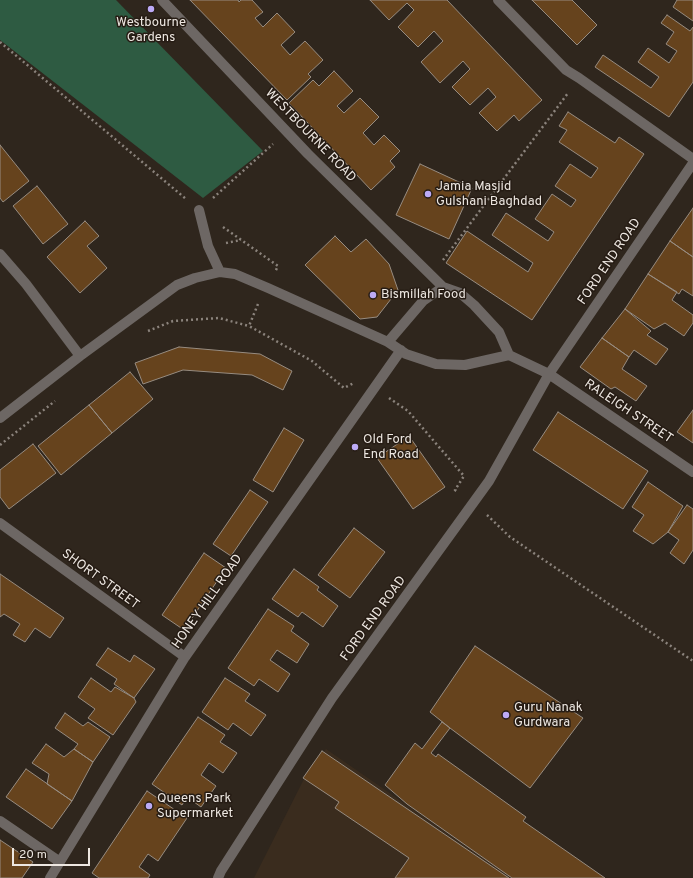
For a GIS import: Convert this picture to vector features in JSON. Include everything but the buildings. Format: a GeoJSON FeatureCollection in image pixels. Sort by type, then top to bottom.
{"type":"FeatureCollection","features":[{"type":"Feature","properties":{"kind":"street","name":"WESTBOURNE ROAD"},"geometry":{"type":"LineString","coordinates":[[162,0],[287,132],[443,287]]}},
{"type":"Feature","properties":{"kind":"street"},"geometry":{"type":"LineString","coordinates":[[498,0],[566,70],[693,159]]}},
{"type":"Feature","properties":{"kind":"street","name":"FORD END ROAD"},"geometry":{"type":"LineString","coordinates":[[218,878],[221,871],[332,698],[489,481],[549,374],[693,163]]}},
{"type":"Feature","properties":{"kind":"street"},"geometry":{"type":"LineString","coordinates":[[199,210],[208,246],[220,272]]}},
{"type":"Feature","properties":{"kind":"street"},"geometry":{"type":"LineString","coordinates":[[0,254],[26,284],[80,356]]}},
{"type":"Feature","properties":{"kind":"street"},"geometry":{"type":"LineString","coordinates":[[0,418],[80,356],[177,285],[195,278],[220,272],[235,274],[248,279],[388,342],[406,354],[436,364],[466,365],[509,355],[549,374]]}},
{"type":"Feature","properties":{"kind":"street"},"geometry":{"type":"LineString","coordinates":[[388,342],[423,300],[443,287],[460,293],[474,305],[499,332],[509,355]]}},
{"type":"Feature","properties":{"kind":"street","name":"HONEY HILL ROAD"},"geometry":{"type":"LineString","coordinates":[[50,878],[185,657],[401,350]]}},
{"type":"Feature","properties":{"kind":"street","name":"RALEIGH STREET"},"geometry":{"type":"LineString","coordinates":[[549,374],[693,472]]}},
{"type":"Feature","properties":{"kind":"street","name":"SHORT STREET"},"geometry":{"type":"LineString","coordinates":[[0,523],[185,657]]}},
{"type":"Feature","properties":{"kind":"street"},"geometry":{"type":"LineString","coordinates":[[0,821],[60,862]]}},
{"type":"Feature","properties":{"kind":"path"},"geometry":{"type":"LineString","coordinates":[[0,42],[199,210],[278,266]]}},
{"type":"Feature","properties":{"kind":"path"},"geometry":{"type":"LineString","coordinates":[[443,287],[442,261],[579,78]]}},
{"type":"Feature","properties":{"kind":"path"},"geometry":{"type":"LineString","coordinates":[[199,210],[287,132]]}},
{"type":"Feature","properties":{"kind":"path"},"geometry":{"type":"LineString","coordinates":[[226,243],[242,240]]}},
{"type":"Feature","properties":{"kind":"path"},"geometry":{"type":"LineString","coordinates":[[249,326],[260,302]]}},
{"type":"Feature","properties":{"kind":"path"},"geometry":{"type":"LineString","coordinates":[[142,333],[172,321],[219,318],[249,326],[312,361],[344,388],[360,380]]}},
{"type":"Feature","properties":{"kind":"path"},"geometry":{"type":"LineString","coordinates":[[386,396],[408,411],[464,476],[455,490]]}},
{"type":"Feature","properties":{"kind":"path"},"geometry":{"type":"LineString","coordinates":[[0,445],[56,401]]}},
{"type":"Feature","properties":{"kind":"path"},"geometry":{"type":"LineString","coordinates":[[485,514],[510,537],[693,661]]}},
{"type":"Feature","properties":{"kind":"shaded area"},"geometry":{"type":"Polygon","coordinates":[[[326,749],[512,878],[254,878],[308,771],[326,749]]]}},
{"type":"Feature","properties":{"kind":"green space"},"geometry":{"type":"Polygon","coordinates":[[[0,0],[116,0],[263,151],[203,198],[0,40],[0,0]]]}},
{"type":"Feature","properties":{"kind":"place","name":"Westbourne Gardens"},"geometry":{"type":"Point","coordinates":[151,9]}},
{"type":"Feature","properties":{"kind":"place","name":"Jamia Masjid Gulshani Baghdad"},"geometry":{"type":"Point","coordinates":[428,194]}},
{"type":"Feature","properties":{"kind":"place","name":"Bismillah Food"},"geometry":{"type":"Point","coordinates":[373,295]}},
{"type":"Feature","properties":{"kind":"place","name":"Old Ford End Road"},"geometry":{"type":"Point","coordinates":[355,447]}},
{"type":"Feature","properties":{"kind":"place","name":"Guru Nanak Gurdwara"},"geometry":{"type":"Point","coordinates":[506,715]}},
{"type":"Feature","properties":{"kind":"place","name":"Queens Park Supermarket"},"geometry":{"type":"Point","coordinates":[149,806]}}]}
